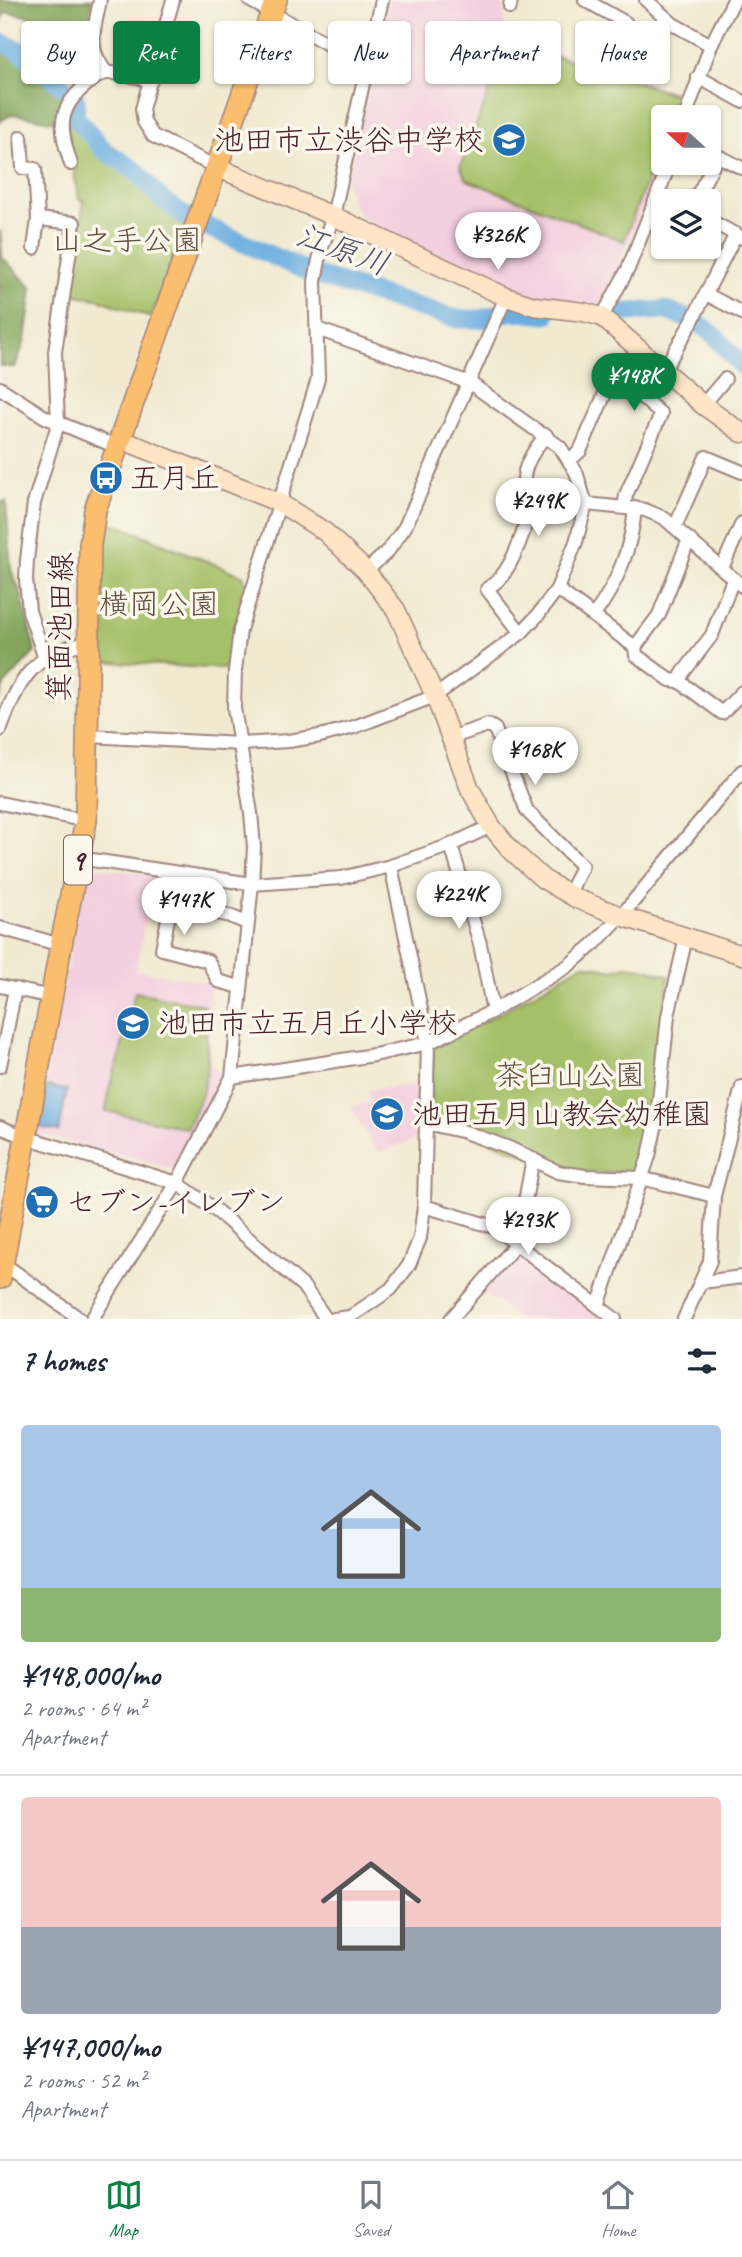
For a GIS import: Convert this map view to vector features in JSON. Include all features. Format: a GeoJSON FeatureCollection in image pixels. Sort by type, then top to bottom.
{"type":"FeatureCollection","features":[{"type":"Feature","properties":{"kind":"main road","name":"箕面池田線"},"geometry":{"type":"LineString","coordinates":[[3,1257],[86,821],[90,545],[95,510],[274,6]]}},
{"type":"Feature","properties":{"kind":"street"},"geometry":{"type":"LineString","coordinates":[[100,0],[92,41],[94,55],[107,73]]}},
{"type":"Feature","properties":{"kind":"street"},"geometry":{"type":"LineString","coordinates":[[167,21],[173,0]]}},
{"type":"Feature","properties":{"kind":"street"},"geometry":{"type":"LineString","coordinates":[[250,0],[274,6],[328,44]]}},
{"type":"Feature","properties":{"kind":"street"},"geometry":{"type":"LineString","coordinates":[[377,21],[382,0]]}},
{"type":"Feature","properties":{"kind":"street"},"geometry":{"type":"LineString","coordinates":[[585,0],[622,21]]}},
{"type":"Feature","properties":{"kind":"street"},"geometry":{"type":"LineString","coordinates":[[646,0],[673,24],[711,45]]}},
{"type":"Feature","properties":{"kind":"street"},"geometry":{"type":"LineString","coordinates":[[689,105],[711,45],[734,0]]}},
{"type":"Feature","properties":{"kind":"street"},"geometry":{"type":"LineString","coordinates":[[71,164],[65,148],[61,122],[73,97],[94,78],[107,73],[113,74]]}},
{"type":"Feature","properties":{"kind":"street"},"geometry":{"type":"LineString","coordinates":[[698,77],[742,101]]}},
{"type":"Feature","properties":{"kind":"street"},"geometry":{"type":"LineString","coordinates":[[150,84],[142,108],[144,122],[153,136],[506,297],[534,306],[603,317],[703,405],[742,433]]}},
{"type":"Feature","properties":{"kind":"street"},"geometry":{"type":"LineString","coordinates":[[92,1319],[177,1183],[232,1076],[254,847],[234,708],[240,630],[317,380],[315,281],[321,250],[333,216],[362,84]]}},
{"type":"Feature","properties":{"kind":"street"},"geometry":{"type":"LineString","coordinates":[[21,137],[23,168],[35,169],[38,219],[34,248]]}},
{"type":"Feature","properties":{"kind":"street"},"geometry":{"type":"LineString","coordinates":[[701,189],[718,156],[742,168]]}},
{"type":"Feature","properties":{"kind":"street"},"geometry":{"type":"LineString","coordinates":[[603,317],[628,269],[665,175]]}},
{"type":"Feature","properties":{"kind":"street"},"geometry":{"type":"LineString","coordinates":[[38,219],[74,223],[55,352],[58,424],[34,503],[27,560],[29,611],[44,656]]}},
{"type":"Feature","properties":{"kind":"street"},"geometry":{"type":"LineString","coordinates":[[663,371],[739,236],[721,227]]}},
{"type":"Feature","properties":{"kind":"street"},"geometry":{"type":"LineString","coordinates":[[706,294],[742,313]]}},
{"type":"Feature","properties":{"kind":"street"},"geometry":{"type":"LineString","coordinates":[[366,571],[388,551],[405,527],[506,297]]}},
{"type":"Feature","properties":{"kind":"street"},"geometry":{"type":"LineString","coordinates":[[88,736],[241,744],[288,741],[354,727],[435,696],[520,633],[538,615],[557,589],[576,542],[586,505],[576,472],[561,447],[470,383],[317,329]]}},
{"type":"Feature","properties":{"kind":"street"},"geometry":{"type":"LineString","coordinates":[[569,461],[580,451],[614,373],[660,414],[625,495],[630,508],[633,532],[609,596],[594,615]]}},
{"type":"Feature","properties":{"kind":"street"},"geometry":{"type":"LineString","coordinates":[[703,405],[725,379]]}},
{"type":"Feature","properties":{"kind":"street"},"geometry":{"type":"LineString","coordinates":[[0,388],[58,424],[118,443],[280,503],[325,532],[366,571],[396,610],[435,696],[470,789],[491,826],[512,850],[543,879],[569,894],[621,916],[742,955]]}},
{"type":"Feature","properties":{"kind":"street"},"geometry":{"type":"LineString","coordinates":[[520,633],[488,589],[501,577],[511,561],[528,517],[528,492],[523,482],[524,475],[537,447],[546,435]]}},
{"type":"Feature","properties":{"kind":"street"},"geometry":{"type":"LineString","coordinates":[[675,527],[706,457],[742,472]]}},
{"type":"Feature","properties":{"kind":"street"},"geometry":{"type":"LineString","coordinates":[[586,505],[630,508],[655,514],[675,527],[738,582],[712,635],[679,681]]}},
{"type":"Feature","properties":{"kind":"street"},"geometry":{"type":"LineString","coordinates":[[722,568],[742,523]]}},
{"type":"Feature","properties":{"kind":"street"},"geometry":{"type":"LineString","coordinates":[[689,539],[659,615],[635,647],[636,655],[670,680],[679,681],[722,713],[742,692]]}},
{"type":"Feature","properties":{"kind":"street"},"geometry":{"type":"LineString","coordinates":[[557,589],[635,647]]}},
{"type":"Feature","properties":{"kind":"street"},"geometry":{"type":"LineString","coordinates":[[0,730],[20,682],[44,656],[88,642]]}},
{"type":"Feature","properties":{"kind":"street"},"geometry":{"type":"LineString","coordinates":[[450,738],[488,725],[495,729],[527,811],[582,866],[569,894]]}},
{"type":"Feature","properties":{"kind":"street"},"geometry":{"type":"LineString","coordinates":[[232,1076],[374,1055],[428,1043],[493,1011],[568,966],[596,943],[742,771]]}},
{"type":"Feature","properties":{"kind":"street"},"geometry":{"type":"LineString","coordinates":[[0,803],[86,821]]}},
{"type":"Feature","properties":{"kind":"street"},"geometry":{"type":"LineString","coordinates":[[79,858],[252,884],[341,878],[391,866],[451,845],[491,826]]}},
{"type":"Feature","properties":{"kind":"street"},"geometry":{"type":"LineString","coordinates":[[451,845],[480,944],[493,1011]]}},
{"type":"Feature","properties":{"kind":"street"},"geometry":{"type":"LineString","coordinates":[[334,1319],[350,1317],[391,1289],[409,1265],[420,1238],[424,1206],[428,1043],[391,866]]}},
{"type":"Feature","properties":{"kind":"street"},"geometry":{"type":"LineString","coordinates":[[240,987],[218,981],[208,961],[162,949],[171,904],[227,915],[247,923]]}},
{"type":"Feature","properties":{"kind":"street"},"geometry":{"type":"LineString","coordinates":[[0,928],[61,945]]}},
{"type":"Feature","properties":{"kind":"street"},"geometry":{"type":"LineString","coordinates":[[598,1306],[649,1156],[657,1119],[668,1016],[686,936]]}},
{"type":"Feature","properties":{"kind":"street"},"geometry":{"type":"LineString","coordinates":[[0,986],[51,996]]}},
{"type":"Feature","properties":{"kind":"street"},"geometry":{"type":"LineString","coordinates":[[0,1066],[15,989]]}},
{"type":"Feature","properties":{"kind":"street"},"geometry":{"type":"LineString","coordinates":[[684,1319],[710,1262],[715,1196],[742,1087]]}},
{"type":"Feature","properties":{"kind":"street"},"geometry":{"type":"LineString","coordinates":[[425,1123],[465,1132],[509,1147],[558,1172],[641,1178],[715,1196]]}},
{"type":"Feature","properties":{"kind":"street"},"geometry":{"type":"LineString","coordinates":[[0,1127],[177,1183],[218,1212],[303,1286],[326,1319]]}},
{"type":"Feature","properties":{"kind":"street"},"geometry":{"type":"LineString","coordinates":[[451,1319],[517,1243],[533,1159]]}},
{"type":"Feature","properties":{"kind":"street"},"geometry":{"type":"LineString","coordinates":[[424,1206],[494,1227],[615,1319]]}},
{"type":"Feature","properties":{"kind":"street"},"geometry":{"type":"LineString","coordinates":[[3,1257],[80,1319]]}},
{"type":"Feature","properties":{"kind":"street"},"geometry":{"type":"LineString","coordinates":[[702,1283],[742,1278]]}},
{"type":"Feature","properties":{"kind":"shaded area","name":"池田市立渋谷中学校"},"geometry":{"type":"Polygon","coordinates":[[[388,0],[491,0],[504,5],[505,21],[425,21],[425,84],[561,84],[561,54],[575,59],[575,84],[653,84],[684,94],[681,105],[651,105],[651,175],[659,175],[601,302],[593,304],[538,297],[510,287],[373,225],[359,214],[351,200],[346,182],[369,84],[411,84],[411,21],[383,21],[388,0]]]}},
{"type":"Feature","properties":{"kind":"shaded area","name":"池田市立五月丘小学校"},"geometry":{"type":"Polygon","coordinates":[[[86,866],[154,875],[136,970],[210,983],[210,1063],[223,1078],[175,1169],[36,1133],[86,866]]]}},
{"type":"Feature","properties":{"kind":"shaded area","name":"池田五月山教会幼稚園"},"geometry":{"type":"Polygon","coordinates":[[[420,1084],[419,1139],[378,1152],[350,1107],[370,1102],[368,1090],[420,1084]]]}},
{"type":"Feature","properties":{"kind":"shaded area"},"geometry":{"type":"Polygon","coordinates":[[[529,1257],[606,1319],[517,1319],[484,1292],[513,1258],[529,1257]]]}},
{"type":"Feature","properties":{"kind":"green space"},"geometry":{"type":"Polygon","coordinates":[[[0,0],[92,0],[89,21],[55,21],[5,12],[0,26],[0,0]]]}},
{"type":"Feature","properties":{"kind":"green space"},"geometry":{"type":"Polygon","coordinates":[[[0,41],[21,57],[21,84],[57,84],[76,98],[57,122],[13,114],[0,121],[0,41]]]}},
{"type":"Feature","properties":{"kind":"green space"},"geometry":{"type":"Polygon","coordinates":[[[561,58],[575,62],[575,84],[644,84],[678,95],[674,105],[651,105],[651,170],[624,241],[467,180],[460,167],[492,84],[561,84],[561,58]]]}},
{"type":"Feature","properties":{"kind":"green space","name":"山之手公園"},"geometry":{"type":"Polygon","coordinates":[[[73,105],[72,115],[76,122],[103,153],[136,173],[163,203],[187,219],[151,318],[98,299],[70,294],[84,201],[79,199],[66,129],[73,105]]]}},
{"type":"Feature","properties":{"kind":"green space"},"geometry":{"type":"Polygon","coordinates":[[[0,230],[2,257],[32,288],[25,340],[15,367],[0,366],[0,230]]]}},
{"type":"Feature","properties":{"kind":"green space"},"geometry":{"type":"Polygon","coordinates":[[[6,501],[11,570],[21,593],[35,652],[4,685],[0,698],[0,503],[6,501]]]}},
{"type":"Feature","properties":{"kind":"green space","name":"横岡公園"},"geometry":{"type":"Polygon","coordinates":[[[102,519],[244,576],[244,582],[251,583],[231,658],[224,669],[98,661],[98,557],[102,519]]]}},
{"type":"Feature","properties":{"kind":"green space","name":"茶臼山公園"},"geometry":{"type":"Polygon","coordinates":[[[583,964],[614,970],[625,966],[643,968],[669,976],[653,1114],[638,1170],[632,1173],[586,1172],[559,1167],[434,1121],[430,1116],[433,1048],[500,1013],[583,964]]]}},
{"type":"Feature","properties":{"kind":"green space"},"geometry":{"type":"Polygon","coordinates":[[[135,992],[204,1005],[208,1065],[202,1095],[187,1128],[106,1111],[110,1085],[135,992]]]}},
{"type":"Feature","properties":{"kind":"water"},"geometry":{"type":"Polygon","coordinates":[[[482,215],[519,229],[512,248],[475,234],[482,215]]]}},
{"type":"Feature","properties":{"kind":"water"},"geometry":{"type":"Polygon","coordinates":[[[47,1086],[67,1090],[59,1131],[39,1127],[47,1086]]]}},
{"type":"Feature","properties":{"kind":"waterway","name":"江原川"},"geometry":{"type":"LineString","coordinates":[[0,42],[17,49],[72,94],[76,101],[75,117],[105,151],[136,171],[162,200],[188,218]]}},
{"type":"Feature","properties":{"kind":"waterway","name":"江原川"},"geometry":{"type":"LineString","coordinates":[[208,227],[315,275],[457,319],[481,319],[512,311],[546,315]]}},
{"type":"Feature","properties":{"kind":"waterway","name":"江原川"},"geometry":{"type":"LineString","coordinates":[[614,313],[664,310],[697,322],[713,334],[742,366]]}},
{"type":"Feature","properties":{"kind":"place","name":"池田市立渋谷中学校"},"geometry":{"type":"Point","coordinates":[509,140]}},
{"type":"Feature","properties":{"kind":"place","name":"五月丘"},"geometry":{"type":"Point","coordinates":[106,478]}},
{"type":"Feature","properties":{"kind":"place","name":"池田市立五月丘小学校"},"geometry":{"type":"Point","coordinates":[133,1023]}},
{"type":"Feature","properties":{"kind":"place","name":"池田五月山教会幼稚園"},"geometry":{"type":"Point","coordinates":[387,1114]}},
{"type":"Feature","properties":{"kind":"place","name":"セブン-イレブン"},"geometry":{"type":"Point","coordinates":[42,1202]}}]}
